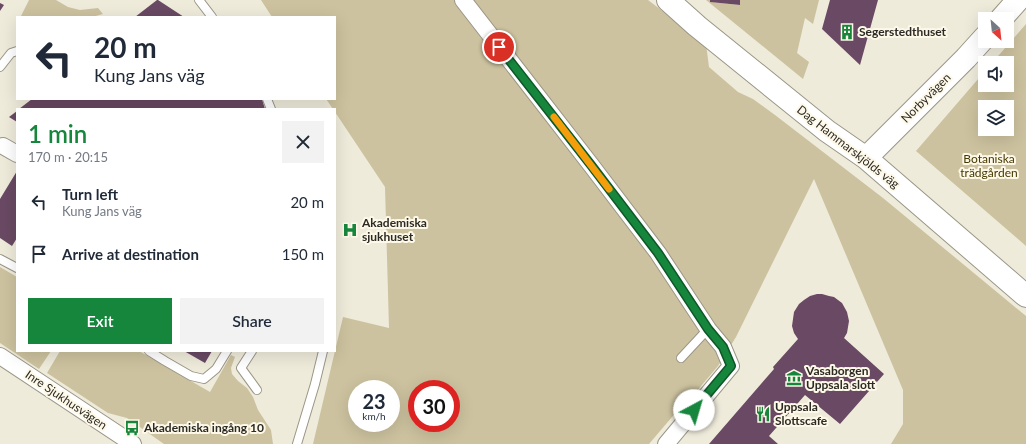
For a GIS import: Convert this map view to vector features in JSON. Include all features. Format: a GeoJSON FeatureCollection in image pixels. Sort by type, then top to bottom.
{"type":"FeatureCollection","features":[{"type":"Feature","properties":{"kind":"street"},"geometry":{"type":"LineString","coordinates":[[463,0],[658,253],[708,329],[723,347],[731,366],[666,444]]}},
{"type":"Feature","properties":{"kind":"street","name":"Dag Hammarskjölds väg"},"geometry":{"type":"LineString","coordinates":[[668,0],[697,26],[819,125],[866,158],[1026,296]]}},
{"type":"Feature","properties":{"kind":"street"},"geometry":{"type":"LineString","coordinates":[[1007,12],[1018,0]]}},
{"type":"Feature","properties":{"kind":"street","name":"Norbyvägen"},"geometry":{"type":"LineString","coordinates":[[866,158],[978,45]]}},
{"type":"Feature","properties":{"kind":"street","name":"Inre Sjukhusvägen"},"geometry":{"type":"LineString","coordinates":[[0,356],[124,442]]}},
{"type":"Feature","properties":{"kind":"lane"},"geometry":{"type":"LineString","coordinates":[[199,0],[211,16]]}},
{"type":"Feature","properties":{"kind":"lane"},"geometry":{"type":"LineString","coordinates":[[0,67],[11,53],[16,51]]}},
{"type":"Feature","properties":{"kind":"lane"},"geometry":{"type":"LineString","coordinates":[[0,259],[16,267]]}},
{"type":"Feature","properties":{"kind":"lane"},"geometry":{"type":"LineString","coordinates":[[681,358],[708,329]]}},
{"type":"Feature","properties":{"kind":"lane"},"geometry":{"type":"LineString","coordinates":[[151,352],[191,376],[204,378],[216,369],[226,352]]}},
{"type":"Feature","properties":{"kind":"lane"},"geometry":{"type":"LineString","coordinates":[[251,352],[241,368],[257,390]]}},
{"type":"Feature","properties":{"kind":"lane"},"geometry":{"type":"LineString","coordinates":[[298,444],[323,352]]}},
{"type":"Feature","properties":{"kind":"green space"},"geometry":{"type":"Polygon","coordinates":[[[29,0],[56,0],[68,7],[80,10],[98,8],[103,14],[96,16],[21,16],[29,0]]]}},
{"type":"Feature","properties":{"kind":"green space"},"geometry":{"type":"Polygon","coordinates":[[[261,0],[648,0],[706,44],[709,67],[738,92],[753,99],[775,115],[883,198],[1026,316],[1026,444],[891,444],[903,424],[903,390],[814,179],[736,337],[718,366],[649,444],[313,444],[335,352],[336,352],[343,317],[389,328],[385,187],[336,114],[336,108],[332,108],[327,100],[336,100],[336,16],[271,16],[261,0]]]}},
{"type":"Feature","properties":{"kind":"green space"},"geometry":{"type":"Polygon","coordinates":[[[706,0],[710,0],[711,2],[739,5],[740,0],[819,0],[813,24],[805,18],[797,53],[809,62],[803,79],[706,0]]]}},
{"type":"Feature","properties":{"kind":"green space","name":"Botaniska trädgården"},"geometry":{"type":"Polygon","coordinates":[[[1026,24],[1026,246],[916,151],[978,79],[978,92],[1014,92],[1014,56],[998,56],[1005,48],[1014,48],[1014,38],[1026,24]]]}},
{"type":"Feature","properties":{"kind":"green space"},"geometry":{"type":"Polygon","coordinates":[[[0,267],[16,276],[16,352],[50,352],[39,369],[0,343],[0,267]]]}},
{"type":"Feature","properties":{"kind":"green space"},"geometry":{"type":"Polygon","coordinates":[[[59,352],[141,352],[210,392],[231,355],[235,357],[231,368],[232,374],[247,388],[253,397],[258,410],[271,430],[273,444],[164,444],[127,418],[108,413],[47,373],[59,352]]]}},
{"type":"Feature","properties":{"kind":"building"},"geometry":{"type":"Polygon","coordinates":[[[158,0],[182,16],[136,16],[158,0]]]}},
{"type":"Feature","properties":{"kind":"building"},"geometry":{"type":"Polygon","coordinates":[[[710,0],[740,0],[740,5],[710,2],[710,0]]]}},
{"type":"Feature","properties":{"kind":"building","name":"Segerstedthuset"},"geometry":{"type":"Polygon","coordinates":[[[830,0],[878,0],[860,65],[822,29],[830,0]]]}},
{"type":"Feature","properties":{"kind":"building"},"geometry":{"type":"Polygon","coordinates":[[[0,3],[4,5],[0,11],[0,3]]]}},
{"type":"Feature","properties":{"kind":"building"},"geometry":{"type":"Polygon","coordinates":[[[31,100],[262,100],[265,108],[20,108],[31,100]]]}},
{"type":"Feature","properties":{"kind":"building"},"geometry":{"type":"Polygon","coordinates":[[[16,112],[16,121],[9,117],[16,112]]]}},
{"type":"Feature","properties":{"kind":"building"},"geometry":{"type":"Polygon","coordinates":[[[16,173],[16,240],[12,246],[0,238],[0,199],[16,173]]]}},
{"type":"Feature","properties":{"kind":"building"},"geometry":{"type":"Polygon","coordinates":[[[817,294],[834,297],[842,303],[847,312],[849,321],[847,333],[844,338],[884,374],[840,424],[805,395],[769,436],[778,444],[709,444],[798,339],[792,326],[794,312],[799,304],[804,300],[817,294]]]}},
{"type":"Feature","properties":{"kind":"building"},"geometry":{"type":"Polygon","coordinates":[[[186,352],[211,352],[205,363],[186,352]]]}},
{"type":"Feature","properties":{"kind":"slow traffic"},"geometry":{"type":"LineString","coordinates":[[554,117],[609,189]]}},
{"type":"Feature","properties":{"kind":"place","name":"Segerstedthuset"},"geometry":{"type":"Point","coordinates":[847,32]}},
{"type":"Feature","properties":{"kind":"place","name":"Akademiska sjukhuset"},"geometry":{"type":"Point","coordinates":[350,230]}},
{"type":"Feature","properties":{"kind":"place","name":"Vasaborgen Uppsala slott"},"geometry":{"type":"Point","coordinates":[794,378]}},
{"type":"Feature","properties":{"kind":"place","name":"Uppsala Slottscafe"},"geometry":{"type":"Point","coordinates":[763,414]}},
{"type":"Feature","properties":{"kind":"place","name":"Akademiska ingång 10"},"geometry":{"type":"Point","coordinates":[132,428]}},
{"type":"Feature","properties":{"kind":"route"},"geometry":{"type":"LineString","coordinates":[[499,47],[658,253],[708,329],[723,347],[731,366],[694,410]]}}]}
